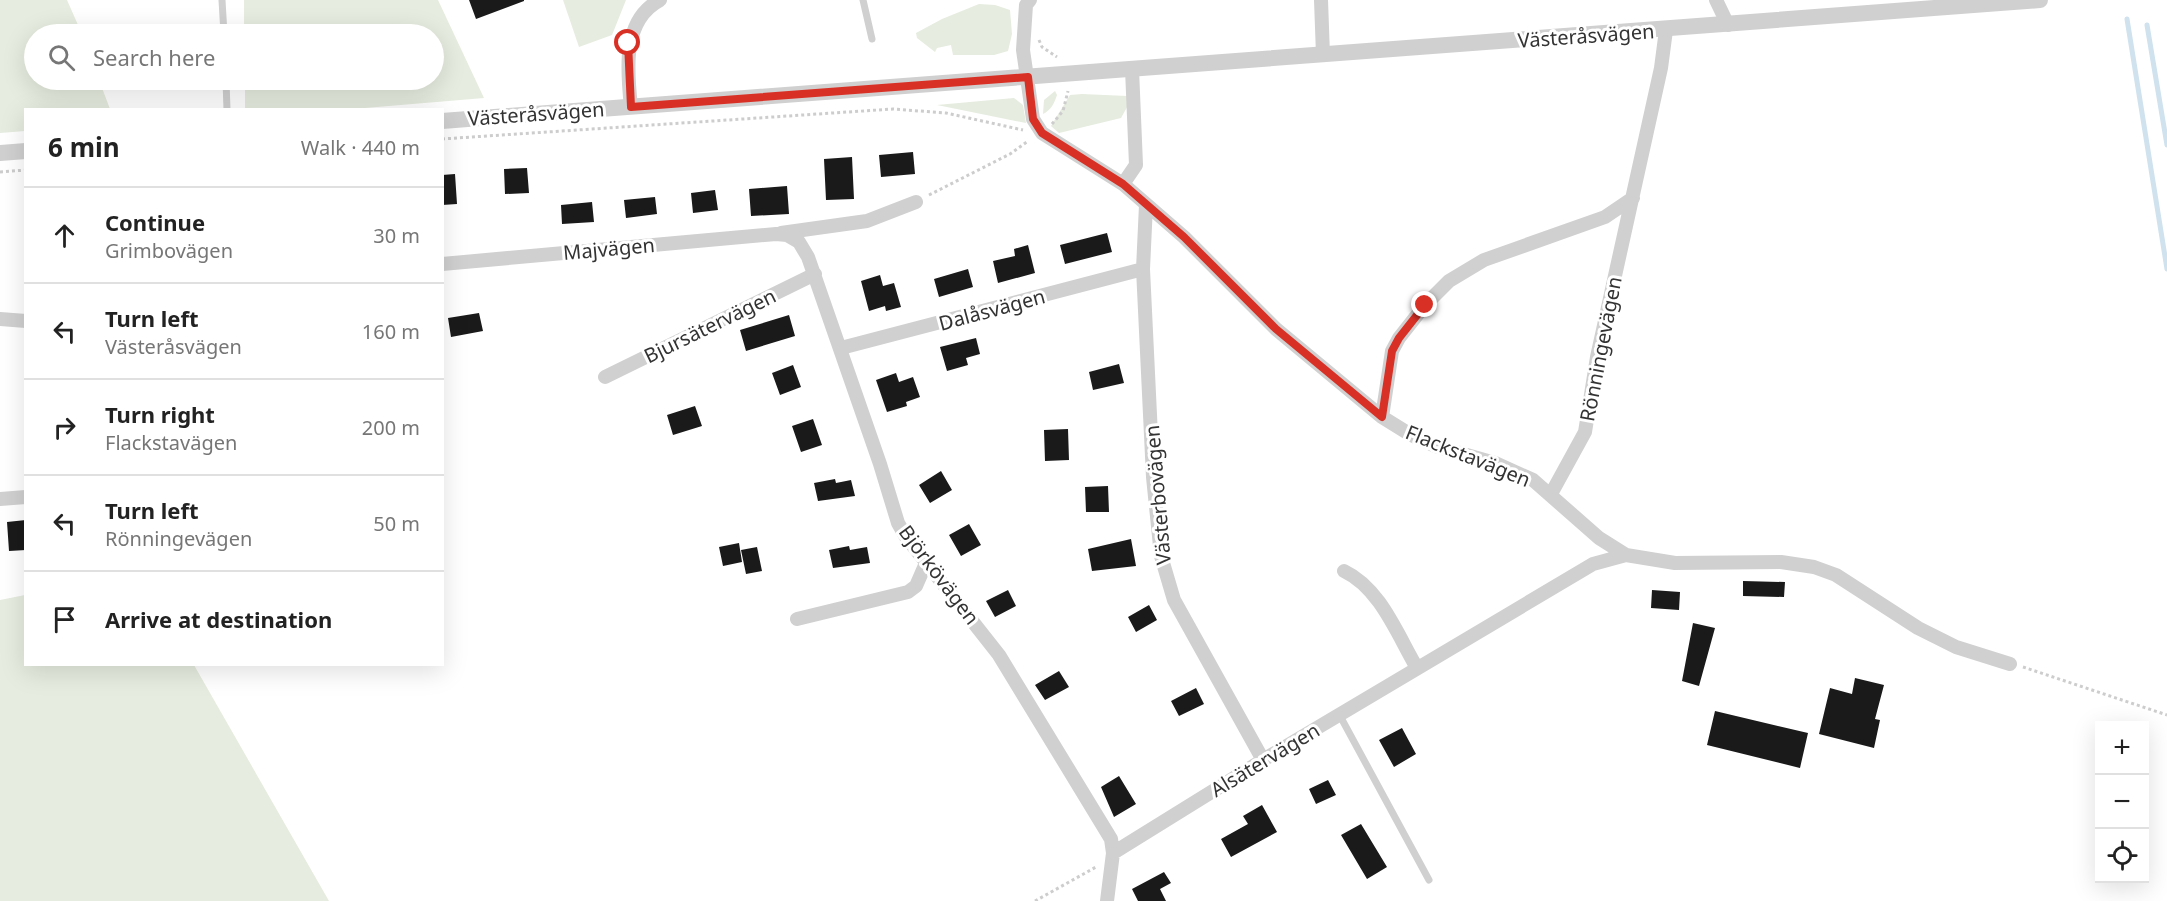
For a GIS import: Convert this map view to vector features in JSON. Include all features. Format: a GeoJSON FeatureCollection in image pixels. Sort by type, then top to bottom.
{"type":"FeatureCollection","features":[{"type":"Feature","properties":{"kind":"street","name":"Flackstavägen"},"geometry":{"type":"LineString","coordinates":[[1030,0],[1026,5],[1023,51],[1033,119],[1042,133],[1123,184],[1184,237],[1276,329],[1382,417],[1435,446],[1517,472],[1551,494],[1599,538],[1626,555],[1675,563],[1781,562],[1814,567],[1836,575],[1918,628],[1956,647],[2010,664]]}},
{"type":"Feature","properties":{"kind":"street"},"geometry":{"type":"LineString","coordinates":[[1321,0],[1323,55]]}},
{"type":"Feature","properties":{"kind":"street"},"geometry":{"type":"LineString","coordinates":[[1716,0],[1728,25]]}},
{"type":"Feature","properties":{"kind":"street","name":"Västeråsvägen"},"geometry":{"type":"LineString","coordinates":[[444,121],[1666,30],[1896,6],[2040,0]]}},
{"type":"Feature","properties":{"kind":"street"},"geometry":{"type":"LineString","coordinates":[[631,107],[628,43],[652,2]]}},
{"type":"Feature","properties":{"kind":"street","name":"Rönningevägen"},"geometry":{"type":"LineString","coordinates":[[1551,494],[1585,432],[1597,357],[1661,68],[1666,30]]}},
{"type":"Feature","properties":{"kind":"street"},"geometry":{"type":"LineString","coordinates":[[1123,184],[1136,165],[1132,69]]}},
{"type":"Feature","properties":{"kind":"street"},"geometry":{"type":"LineString","coordinates":[[0,153],[24,151]]}},
{"type":"Feature","properties":{"kind":"street"},"geometry":{"type":"LineString","coordinates":[[1382,417],[1392,351],[1399,338],[1425,305],[1449,282],[1492,257],[1605,217],[1633,198]]}},
{"type":"Feature","properties":{"kind":"street","name":"Majvägen"},"geometry":{"type":"LineString","coordinates":[[444,264],[776,234],[867,220],[916,202]]}},
{"type":"Feature","properties":{"kind":"street","name":"Västerbovägen"},"geometry":{"type":"LineString","coordinates":[[1146,205],[1143,269],[1153,477],[1161,556],[1174,600],[1263,760]]}},
{"type":"Feature","properties":{"kind":"street"},"geometry":{"type":"LineString","coordinates":[[776,234],[788,235],[799,242],[815,274]]}},
{"type":"Feature","properties":{"kind":"street","name":"Dalåsvägen"},"geometry":{"type":"LineString","coordinates":[[841,348],[1143,269]]}},
{"type":"Feature","properties":{"kind":"street","name":"Björkövägen"},"geometry":{"type":"LineString","coordinates":[[815,274],[898,523],[926,563],[999,656],[1111,839],[1113,853]]}},
{"type":"Feature","properties":{"kind":"street","name":"Bjursätervägen"},"geometry":{"type":"LineString","coordinates":[[605,377],[815,274]]}},
{"type":"Feature","properties":{"kind":"street"},"geometry":{"type":"LineString","coordinates":[[0,319],[24,321]]}},
{"type":"Feature","properties":{"kind":"street"},"geometry":{"type":"LineString","coordinates":[[0,499],[24,498]]}},
{"type":"Feature","properties":{"kind":"street","name":"Alsätervägen"},"geometry":{"type":"LineString","coordinates":[[1113,853],[1339,714],[1593,564],[1626,555]]}},
{"type":"Feature","properties":{"kind":"street"},"geometry":{"type":"LineString","coordinates":[[797,619],[908,592],[916,586],[926,563]]}},
{"type":"Feature","properties":{"kind":"street"},"geometry":{"type":"LineString","coordinates":[[1344,571],[1357,577],[1372,592],[1417,668]]}},
{"type":"Feature","properties":{"kind":"street"},"geometry":{"type":"LineString","coordinates":[[1107,901],[1113,853]]}},
{"type":"Feature","properties":{"kind":"lane"},"geometry":{"type":"LineString","coordinates":[[222,0],[223,24]]}},
{"type":"Feature","properties":{"kind":"lane"},"geometry":{"type":"LineString","coordinates":[[863,0],[872,39]]}},
{"type":"Feature","properties":{"kind":"lane"},"geometry":{"type":"LineString","coordinates":[[226,90],[227,108]]}},
{"type":"Feature","properties":{"kind":"lane"},"geometry":{"type":"LineString","coordinates":[[1339,714],[1429,880]]}},
{"type":"Feature","properties":{"kind":"path"},"geometry":{"type":"LineString","coordinates":[[916,202],[1010,154],[1027,142],[1029,136]]}},
{"type":"Feature","properties":{"kind":"path"},"geometry":{"type":"LineString","coordinates":[[0,172],[24,171]]}},
{"type":"Feature","properties":{"kind":"path"},"geometry":{"type":"LineString","coordinates":[[2010,664],[2167,715]]}},
{"type":"Feature","properties":{"kind":"path"},"geometry":{"type":"LineString","coordinates":[[1035,901],[1102,863],[1113,853]]}},
{"type":"Feature","properties":{"kind":"shaded area"},"geometry":{"type":"Polygon","coordinates":[[[0,0],[67,0],[78,24],[24,24],[24,90],[103,90],[110,108],[24,108],[24,131],[0,133],[0,0]]]}},
{"type":"Feature","properties":{"kind":"shaded area"},"geometry":{"type":"Polygon","coordinates":[[[244,0],[438,0],[484,98],[365,108],[245,108],[245,90],[444,90],[444,24],[244,24],[244,0]]]}},
{"type":"Feature","properties":{"kind":"shaded area"},"geometry":{"type":"Polygon","coordinates":[[[563,0],[626,0],[612,35],[579,47],[563,0]]]}},
{"type":"Feature","properties":{"kind":"shaded area"},"geometry":{"type":"Polygon","coordinates":[[[979,4],[995,5],[1010,10],[1012,34],[1008,51],[994,55],[953,55],[951,45],[937,48],[935,52],[917,38],[916,33],[942,19],[979,4]]]}},
{"type":"Feature","properties":{"kind":"shaded area"},"geometry":{"type":"Polygon","coordinates":[[[1055,91],[1057,95],[1053,104],[1043,114],[1044,100],[1055,91]]]}},
{"type":"Feature","properties":{"kind":"shaded area"},"geometry":{"type":"Polygon","coordinates":[[[1070,95],[1127,96],[1131,100],[1121,118],[1059,133],[1051,126],[1070,95]]]}},
{"type":"Feature","properties":{"kind":"shaded area"},"geometry":{"type":"Polygon","coordinates":[[[1014,98],[1023,105],[1026,123],[937,105],[1014,98]]]}},
{"type":"Feature","properties":{"kind":"shaded area"},"geometry":{"type":"Polygon","coordinates":[[[24,595],[24,666],[195,666],[329,901],[0,901],[0,600],[24,595]]]}},
{"type":"Feature","properties":{"kind":"building"},"geometry":{"type":"Polygon","coordinates":[[[469,0],[524,0],[524,1],[476,19],[469,0]]]}},
{"type":"Feature","properties":{"kind":"building"},"geometry":{"type":"Polygon","coordinates":[[[913,152],[915,174],[881,177],[879,155],[913,152]]]}},
{"type":"Feature","properties":{"kind":"building"},"geometry":{"type":"Polygon","coordinates":[[[852,157],[854,199],[826,200],[824,159],[852,157]]]}},
{"type":"Feature","properties":{"kind":"building"},"geometry":{"type":"Polygon","coordinates":[[[527,168],[529,193],[505,194],[504,169],[527,168]]]}},
{"type":"Feature","properties":{"kind":"building"},"geometry":{"type":"Polygon","coordinates":[[[455,174],[457,204],[444,205],[444,175],[455,174]]]}},
{"type":"Feature","properties":{"kind":"building"},"geometry":{"type":"Polygon","coordinates":[[[787,186],[789,214],[751,216],[749,189],[787,186]]]}},
{"type":"Feature","properties":{"kind":"building"},"geometry":{"type":"Polygon","coordinates":[[[715,190],[718,210],[693,213],[691,193],[715,190]]]}},
{"type":"Feature","properties":{"kind":"building"},"geometry":{"type":"Polygon","coordinates":[[[655,197],[657,214],[626,218],[624,200],[655,197]]]}},
{"type":"Feature","properties":{"kind":"building"},"geometry":{"type":"Polygon","coordinates":[[[592,202],[594,222],[562,224],[561,205],[592,202]]]}},
{"type":"Feature","properties":{"kind":"building"},"geometry":{"type":"Polygon","coordinates":[[[1107,233],[1112,252],[1065,264],[1060,245],[1107,233]]]}},
{"type":"Feature","properties":{"kind":"building"},"geometry":{"type":"Polygon","coordinates":[[[1028,245],[1035,273],[998,283],[993,261],[1015,256],[1014,249],[1028,245]]]}},
{"type":"Feature","properties":{"kind":"building"},"geometry":{"type":"Polygon","coordinates":[[[968,269],[973,287],[939,297],[934,279],[968,269]]]}},
{"type":"Feature","properties":{"kind":"building"},"geometry":{"type":"Polygon","coordinates":[[[880,275],[883,286],[894,283],[901,307],[886,311],[885,306],[869,311],[861,281],[880,275]]]}},
{"type":"Feature","properties":{"kind":"building"},"geometry":{"type":"Polygon","coordinates":[[[479,313],[483,331],[451,337],[448,318],[479,313]]]}},
{"type":"Feature","properties":{"kind":"building"},"geometry":{"type":"Polygon","coordinates":[[[789,315],[795,336],[746,351],[740,330],[789,315]]]}},
{"type":"Feature","properties":{"kind":"building"},"geometry":{"type":"Polygon","coordinates":[[[976,338],[980,354],[966,358],[968,365],[947,371],[940,347],[976,338]]]}},
{"type":"Feature","properties":{"kind":"building"},"geometry":{"type":"Polygon","coordinates":[[[1119,364],[1124,383],[1093,390],[1089,372],[1119,364]]]}},
{"type":"Feature","properties":{"kind":"building"},"geometry":{"type":"Polygon","coordinates":[[[793,365],[801,387],[780,395],[772,373],[793,365]]]}},
{"type":"Feature","properties":{"kind":"building"},"geometry":{"type":"Polygon","coordinates":[[[896,373],[899,382],[913,377],[920,397],[906,402],[907,406],[887,412],[876,380],[896,373]]]}},
{"type":"Feature","properties":{"kind":"building"},"geometry":{"type":"Polygon","coordinates":[[[695,406],[702,426],[673,435],[667,415],[695,406]]]}},
{"type":"Feature","properties":{"kind":"building"},"geometry":{"type":"Polygon","coordinates":[[[813,419],[822,445],[801,452],[792,426],[813,419]]]}},
{"type":"Feature","properties":{"kind":"building"},"geometry":{"type":"Polygon","coordinates":[[[1068,429],[1069,460],[1045,461],[1044,430],[1068,429]]]}},
{"type":"Feature","properties":{"kind":"building"},"geometry":{"type":"Polygon","coordinates":[[[941,471],[952,490],[930,503],[919,485],[941,471]]]}},
{"type":"Feature","properties":{"kind":"building"},"geometry":{"type":"Polygon","coordinates":[[[835,479],[836,483],[851,480],[855,496],[818,501],[814,483],[835,479]]]}},
{"type":"Feature","properties":{"kind":"building"},"geometry":{"type":"Polygon","coordinates":[[[1108,486],[1109,512],[1086,512],[1085,487],[1108,486]]]}},
{"type":"Feature","properties":{"kind":"building"},"geometry":{"type":"Polygon","coordinates":[[[24,520],[24,550],[9,551],[7,522],[24,520]]]}},
{"type":"Feature","properties":{"kind":"building"},"geometry":{"type":"Polygon","coordinates":[[[969,524],[981,545],[961,556],[949,535],[969,524]]]}},
{"type":"Feature","properties":{"kind":"building"},"geometry":{"type":"Polygon","coordinates":[[[1131,539],[1136,566],[1092,571],[1088,549],[1131,539]]]}},
{"type":"Feature","properties":{"kind":"building"},"geometry":{"type":"Polygon","coordinates":[[[739,543],[742,562],[723,566],[719,547],[739,543]]]}},
{"type":"Feature","properties":{"kind":"building"},"geometry":{"type":"Polygon","coordinates":[[[849,546],[850,550],[867,547],[870,563],[833,568],[829,550],[849,546]]]}},
{"type":"Feature","properties":{"kind":"building"},"geometry":{"type":"Polygon","coordinates":[[[757,547],[762,571],[746,574],[741,550],[757,547]]]}},
{"type":"Feature","properties":{"kind":"building"},"geometry":{"type":"Polygon","coordinates":[[[1743,581],[1785,582],[1784,597],[1743,596],[1743,581]]]}},
{"type":"Feature","properties":{"kind":"building"},"geometry":{"type":"Polygon","coordinates":[[[1008,590],[1016,606],[995,617],[986,601],[1008,590]]]}},
{"type":"Feature","properties":{"kind":"building"},"geometry":{"type":"Polygon","coordinates":[[[1652,590],[1680,592],[1679,610],[1651,608],[1652,590]]]}},
{"type":"Feature","properties":{"kind":"building"},"geometry":{"type":"Polygon","coordinates":[[[1149,605],[1157,620],[1136,632],[1128,617],[1149,605]]]}},
{"type":"Feature","properties":{"kind":"building"},"geometry":{"type":"Polygon","coordinates":[[[1693,623],[1715,628],[1699,686],[1682,681],[1693,623]]]}},
{"type":"Feature","properties":{"kind":"building"},"geometry":{"type":"Polygon","coordinates":[[[1059,671],[1069,687],[1045,700],[1035,685],[1059,671]]]}},
{"type":"Feature","properties":{"kind":"building"},"geometry":{"type":"Polygon","coordinates":[[[1855,678],[1884,685],[1875,719],[1880,720],[1874,748],[1819,734],[1830,688],[1852,694],[1855,678]]]}},
{"type":"Feature","properties":{"kind":"building"},"geometry":{"type":"Polygon","coordinates":[[[1196,688],[1204,704],[1179,716],[1171,701],[1196,688]]]}},
{"type":"Feature","properties":{"kind":"building"},"geometry":{"type":"Polygon","coordinates":[[[1715,711],[1808,733],[1800,768],[1707,745],[1715,711]]]}},
{"type":"Feature","properties":{"kind":"building"},"geometry":{"type":"Polygon","coordinates":[[[1402,728],[1416,754],[1394,767],[1379,740],[1402,728]]]}},
{"type":"Feature","properties":{"kind":"building"},"geometry":{"type":"Polygon","coordinates":[[[1119,776],[1136,804],[1114,817],[1101,787],[1119,776]]]}},
{"type":"Feature","properties":{"kind":"building"},"geometry":{"type":"Polygon","coordinates":[[[1328,780],[1336,795],[1316,804],[1309,789],[1328,780]]]}},
{"type":"Feature","properties":{"kind":"building"},"geometry":{"type":"Polygon","coordinates":[[[1262,805],[1277,832],[1231,857],[1221,839],[1248,824],[1243,816],[1262,805]]]}},
{"type":"Feature","properties":{"kind":"building"},"geometry":{"type":"Polygon","coordinates":[[[1361,824],[1387,867],[1367,879],[1341,835],[1361,824]]]}},
{"type":"Feature","properties":{"kind":"building"},"geometry":{"type":"Polygon","coordinates":[[[1164,872],[1171,883],[1160,889],[1166,901],[1138,901],[1132,889],[1164,872]]]}},
{"type":"Feature","properties":{"kind":"waterway"},"geometry":{"type":"LineString","coordinates":[[2127,19],[2167,269]]}},
{"type":"Feature","properties":{"kind":"waterway"},"geometry":{"type":"LineString","coordinates":[[2147,25],[2167,145]]}},
{"type":"Feature","properties":{"kind":"route"},"geometry":{"type":"LineString","coordinates":[[628,43],[631,107],[1028,77],[1033,119],[1042,133],[1123,184],[1184,237],[1276,329],[1382,417],[1392,351],[1399,338],[1425,305]]}}]}
